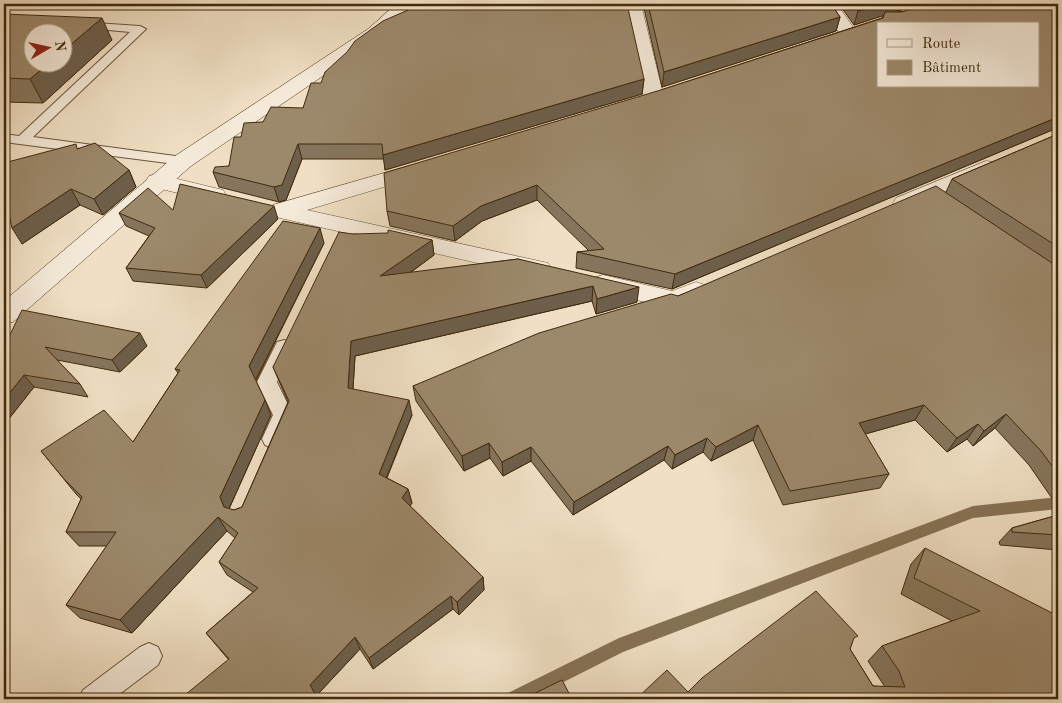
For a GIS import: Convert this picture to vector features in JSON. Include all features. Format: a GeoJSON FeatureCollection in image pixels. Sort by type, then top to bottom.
{"type":"FeatureCollection","features":[{"type":"Feature","properties":{"kind":"street"},"geometry":{"type":"LineString","coordinates":[[4,315],[157,181],[183,161],[374,33],[405,4]]}},
{"type":"Feature","properties":{"kind":"street"},"geometry":{"type":"LineString","coordinates":[[633,4],[654,98]]}},
{"type":"Feature","properties":{"kind":"street"},"geometry":{"type":"LineString","coordinates":[[829,4],[848,33]]}},
{"type":"Feature","properties":{"kind":"street"},"geometry":{"type":"LineString","coordinates":[[883,211],[937,197],[1006,158]]}},
{"type":"Feature","properties":{"kind":"street"},"geometry":{"type":"LineString","coordinates":[[438,163],[270,209],[339,234],[567,276],[674,300],[720,281]]}},
{"type":"Feature","properties":{"kind":"street"},"geometry":{"type":"LineString","coordinates":[[157,181],[232,200]]}},
{"type":"Feature","properties":{"kind":"lane"},"geometry":{"type":"LineString","coordinates":[[22,140],[140,29],[72,24]]}},
{"type":"Feature","properties":{"kind":"lane"},"geometry":{"type":"LineString","coordinates":[[4,138],[183,161]]}},
{"type":"Feature","properties":{"kind":"lane"},"geometry":{"type":"LineString","coordinates":[[636,311],[674,300]]}},
{"type":"Feature","properties":{"kind":"lane"},"geometry":{"type":"LineString","coordinates":[[264,459],[283,415],[267,382],[292,330]]}},
{"type":"Feature","properties":{"kind":"lane"},"geometry":{"type":"LineString","coordinates":[[92,699],[149,656]]}},
{"type":"Feature","properties":{"kind":"building"},"geometry":{"type":"Polygon","coordinates":[[[409,4],[627,4],[644,79],[383,155],[382,144],[298,144],[282,185],[274,187],[213,172],[215,167],[229,166],[234,137],[241,137],[244,123],[263,122],[271,107],[303,108],[311,83],[321,83],[325,72],[347,52],[355,41],[383,21],[408,10],[409,4]]]}},
{"type":"Feature","properties":{"kind":"building"},"geometry":{"type":"Polygon","coordinates":[[[648,4],[831,4],[840,17],[664,72],[648,4]]]}},
{"type":"Feature","properties":{"kind":"building"},"geometry":{"type":"Polygon","coordinates":[[[853,4],[882,4],[858,11],[853,4]]]}},
{"type":"Feature","properties":{"kind":"building"},"geometry":{"type":"Polygon","coordinates":[[[927,4],[1058,4],[1058,117],[675,274],[577,252],[604,249],[537,185],[481,206],[453,226],[387,211],[384,173],[664,89],[883,18],[885,12],[902,12],[927,4]]]}},
{"type":"Feature","properties":{"kind":"building"},"geometry":{"type":"Polygon","coordinates":[[[4,14],[102,18],[72,44],[72,22],[22,22],[22,72],[38,72],[30,79],[4,78],[4,14]]]}},
{"type":"Feature","properties":{"kind":"building"},"geometry":{"type":"Polygon","coordinates":[[[1058,134],[1058,247],[952,179],[1058,134]]]}},
{"type":"Feature","properties":{"kind":"building"},"geometry":{"type":"Polygon","coordinates":[[[95,143],[129,170],[94,199],[71,189],[12,228],[4,191],[4,163],[76,144],[77,149],[95,143]]]}},
{"type":"Feature","properties":{"kind":"building"},"geometry":{"type":"Polygon","coordinates":[[[180,184],[274,206],[201,275],[126,268],[155,228],[119,213],[148,188],[173,210],[180,184]]]}},
{"type":"Feature","properties":{"kind":"building"},"geometry":{"type":"Polygon","coordinates":[[[936,186],[1058,267],[1058,474],[1041,451],[1006,414],[984,431],[978,424],[957,438],[924,405],[859,423],[889,474],[790,491],[758,425],[716,447],[707,438],[675,455],[668,446],[574,502],[531,447],[502,462],[489,443],[462,456],[413,386],[539,333],[671,294],[678,296],[936,186]]]}},
{"type":"Feature","properties":{"kind":"building"},"geometry":{"type":"Polygon","coordinates":[[[283,221],[320,228],[249,366],[265,400],[220,497],[224,507],[234,510],[242,507],[289,401],[273,367],[339,232],[353,234],[388,233],[388,230],[432,240],[380,276],[518,259],[639,287],[597,299],[593,286],[351,341],[348,388],[409,400],[379,474],[408,489],[402,498],[483,577],[457,602],[451,596],[369,658],[355,637],[310,685],[318,699],[180,699],[229,659],[206,633],[258,588],[219,562],[238,533],[218,517],[120,620],[66,605],[116,532],[66,532],[82,497],[41,451],[104,410],[133,442],[180,370],[175,369],[283,221]]]}},
{"type":"Feature","properties":{"kind":"building"},"geometry":{"type":"Polygon","coordinates":[[[22,310],[140,333],[112,360],[45,347],[80,384],[24,375],[4,400],[4,347],[22,310]]]}},
{"type":"Feature","properties":{"kind":"building"},"geometry":{"type":"Polygon","coordinates":[[[1058,515],[1058,535],[1012,532],[1012,528],[1058,515]]]}},
{"type":"Feature","properties":{"kind":"building"},"geometry":{"type":"Polygon","coordinates":[[[925,548],[1058,616],[1058,699],[636,699],[667,670],[688,692],[702,678],[816,591],[858,636],[854,638],[850,649],[873,686],[905,687],[899,671],[882,646],[980,611],[914,578],[925,548]]]}},
{"type":"Feature","properties":{"kind":"building"},"geometry":{"type":"Polygon","coordinates":[[[562,680],[572,699],[523,699],[562,680]]]}},
{"type":"Feature","properties":{"kind":"waterway"},"geometry":{"type":"LineString","coordinates":[[514,699],[619,646],[973,512],[1058,503]]}}]}
